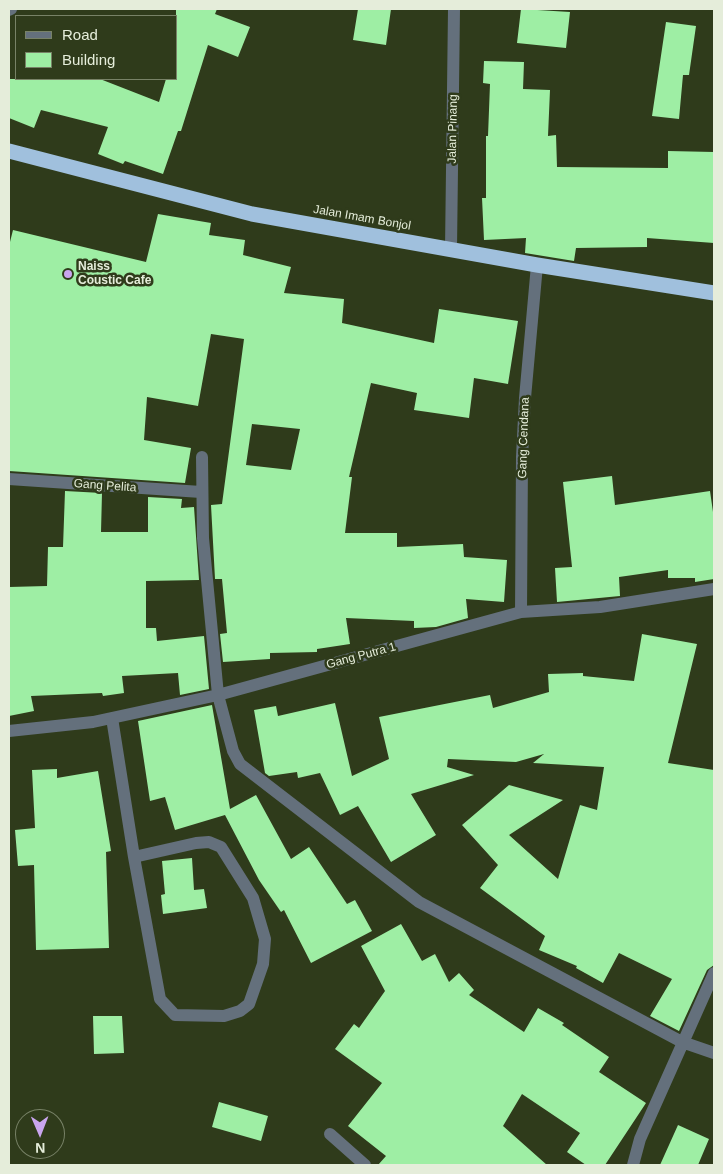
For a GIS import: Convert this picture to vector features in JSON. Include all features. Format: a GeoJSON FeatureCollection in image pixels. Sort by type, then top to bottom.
{"type":"FeatureCollection","features":[{"type":"Feature","properties":{"kind":"highway","name":"Jalan Imam Bonjol"},"geometry":{"type":"LineString","coordinates":[[9,151],[252,214],[537,265],[714,293]]}},
{"type":"Feature","properties":{"kind":"street","name":"Jalan Pinang"},"geometry":{"type":"LineString","coordinates":[[451,249],[454,9]]}},
{"type":"Feature","properties":{"kind":"street","name":"Gang Cendana"},"geometry":{"type":"LineString","coordinates":[[521,612],[523,437],[537,265]]}},
{"type":"Feature","properties":{"kind":"street"},"geometry":{"type":"LineString","coordinates":[[202,457],[201,492],[206,583],[218,695],[233,751],[240,764],[419,902],[682,1042],[714,1053]]}},
{"type":"Feature","properties":{"kind":"street","name":"Gang Pelita"},"geometry":{"type":"LineString","coordinates":[[9,479],[201,492]]}},
{"type":"Feature","properties":{"kind":"street","name":"Gang Putra 1"},"geometry":{"type":"LineString","coordinates":[[9,730],[93,722],[218,695],[521,612],[600,607],[714,588]]}},
{"type":"Feature","properties":{"kind":"street"},"geometry":{"type":"LineString","coordinates":[[112,718],[134,858],[160,999],[175,1015],[224,1016],[240,1011],[250,1004],[263,964],[266,939],[253,898],[222,847],[209,842],[196,843],[134,858]]}},
{"type":"Feature","properties":{"kind":"street"},"geometry":{"type":"LineString","coordinates":[[633,1165],[640,1139],[714,973]]}},
{"type":"Feature","properties":{"kind":"street"},"geometry":{"type":"LineString","coordinates":[[330,1134],[365,1165]]}},
{"type":"Feature","properties":{"kind":"building"},"geometry":{"type":"Polygon","coordinates":[[[176,9],[217,9],[215,14],[250,27],[238,57],[208,45],[181,131],[178,131],[163,174],[125,161],[123,164],[98,154],[108,127],[41,110],[34,128],[9,118],[9,79],[103,80],[159,102],[166,80],[178,80],[178,15],[176,15],[176,9]]]}},
{"type":"Feature","properties":{"kind":"building"},"geometry":{"type":"Polygon","coordinates":[[[358,9],[391,9],[386,45],[353,40],[358,9]]]}},
{"type":"Feature","properties":{"kind":"building"},"geometry":{"type":"Polygon","coordinates":[[[521,9],[570,12],[566,48],[517,43],[521,9]]]}},
{"type":"Feature","properties":{"kind":"building"},"geometry":{"type":"Polygon","coordinates":[[[666,22],[696,26],[689,75],[683,75],[679,119],[652,116],[666,22]]]}},
{"type":"Feature","properties":{"kind":"building"},"geometry":{"type":"Polygon","coordinates":[[[484,61],[524,62],[523,89],[550,90],[548,136],[556,135],[557,167],[668,168],[668,151],[714,152],[714,243],[647,238],[647,247],[576,248],[574,261],[525,253],[526,238],[484,240],[482,198],[486,198],[486,136],[488,136],[490,84],[483,83],[484,61]]]}},
{"type":"Feature","properties":{"kind":"building"},"geometry":{"type":"Polygon","coordinates":[[[158,214],[211,223],[209,235],[245,240],[243,255],[291,267],[284,293],[344,299],[342,323],[434,343],[439,309],[518,321],[508,384],[474,378],[469,418],[414,410],[417,393],[371,383],[349,477],[352,477],[345,533],[397,533],[397,547],[463,544],[464,557],[507,560],[504,602],[466,599],[468,618],[436,627],[414,628],[414,621],[346,618],[350,644],[317,649],[317,652],[270,653],[270,659],[223,662],[220,634],[227,633],[222,579],[215,579],[211,505],[222,504],[244,339],[211,334],[198,406],[147,397],[144,440],[191,448],[185,483],[9,471],[9,246],[13,230],[146,262],[158,214]],[[252,424],[246,465],[291,470],[300,429],[252,424]]]}},
{"type":"Feature","properties":{"kind":"building"},"geometry":{"type":"Polygon","coordinates":[[[612,476],[615,505],[710,491],[714,519],[714,579],[695,582],[695,578],[668,578],[668,570],[619,577],[620,596],[557,602],[555,568],[572,567],[563,482],[612,476]]]}},
{"type":"Feature","properties":{"kind":"building"},"geometry":{"type":"Polygon","coordinates":[[[65,491],[102,493],[101,532],[148,532],[148,497],[182,499],[181,508],[194,507],[199,580],[146,581],[146,628],[156,628],[157,641],[204,636],[209,689],[180,695],[178,673],[122,676],[124,693],[103,696],[102,693],[31,696],[34,711],[9,716],[9,587],[47,586],[48,547],[63,547],[65,491]]]}},
{"type":"Feature","properties":{"kind":"building"},"geometry":{"type":"Polygon","coordinates":[[[642,634],[697,644],[668,763],[714,770],[714,965],[707,970],[679,1031],[650,1016],[672,979],[619,953],[603,983],[576,968],[577,966],[539,950],[545,936],[480,888],[498,865],[462,825],[509,785],[563,800],[509,835],[558,879],[580,805],[597,810],[604,767],[533,763],[544,754],[516,762],[448,759],[447,767],[474,775],[411,794],[436,835],[391,862],[358,806],[340,815],[320,773],[298,778],[297,772],[269,776],[265,773],[254,710],[276,706],[278,716],[335,703],[352,776],[389,759],[379,717],[490,695],[493,708],[549,692],[548,674],[583,673],[583,676],[634,681],[642,634]]]}},
{"type":"Feature","properties":{"kind":"building"},"geometry":{"type":"Polygon","coordinates":[[[212,705],[230,809],[256,795],[291,859],[309,847],[347,904],[355,900],[372,931],[311,963],[284,910],[281,912],[259,880],[225,815],[175,830],[165,797],[150,801],[138,721],[212,705]]]}},
{"type":"Feature","properties":{"kind":"building"},"geometry":{"type":"Polygon","coordinates":[[[57,769],[57,778],[98,771],[111,851],[106,852],[109,948],[36,950],[34,865],[18,866],[15,830],[35,828],[32,770],[57,769]]]}},
{"type":"Feature","properties":{"kind":"building"},"geometry":{"type":"Polygon","coordinates":[[[192,858],[194,890],[204,889],[207,908],[163,914],[161,895],[165,894],[162,861],[192,858]]]}},
{"type":"Feature","properties":{"kind":"building"},"geometry":{"type":"Polygon","coordinates":[[[401,924],[422,961],[435,954],[449,982],[459,973],[474,990],[469,995],[524,1032],[538,1008],[564,1023],[562,1025],[609,1057],[599,1072],[646,1103],[605,1165],[586,1165],[567,1152],[580,1133],[522,1094],[503,1126],[547,1165],[378,1165],[386,1156],[348,1126],[382,1083],[335,1049],[354,1024],[359,1028],[385,991],[361,946],[401,924]]]}},
{"type":"Feature","properties":{"kind":"building"},"geometry":{"type":"Polygon","coordinates":[[[93,1016],[122,1016],[124,1053],[94,1054],[93,1016]]]}},
{"type":"Feature","properties":{"kind":"building"},"geometry":{"type":"Polygon","coordinates":[[[219,1102],[268,1116],[261,1141],[212,1127],[219,1102]]]}},
{"type":"Feature","properties":{"kind":"building"},"geometry":{"type":"Polygon","coordinates":[[[678,1125],[709,1139],[698,1165],[660,1165],[678,1125]]]}},
{"type":"Feature","properties":{"kind":"place","name":"Naiss Coustic Cafe"},"geometry":{"type":"Point","coordinates":[68,274]}}]}
